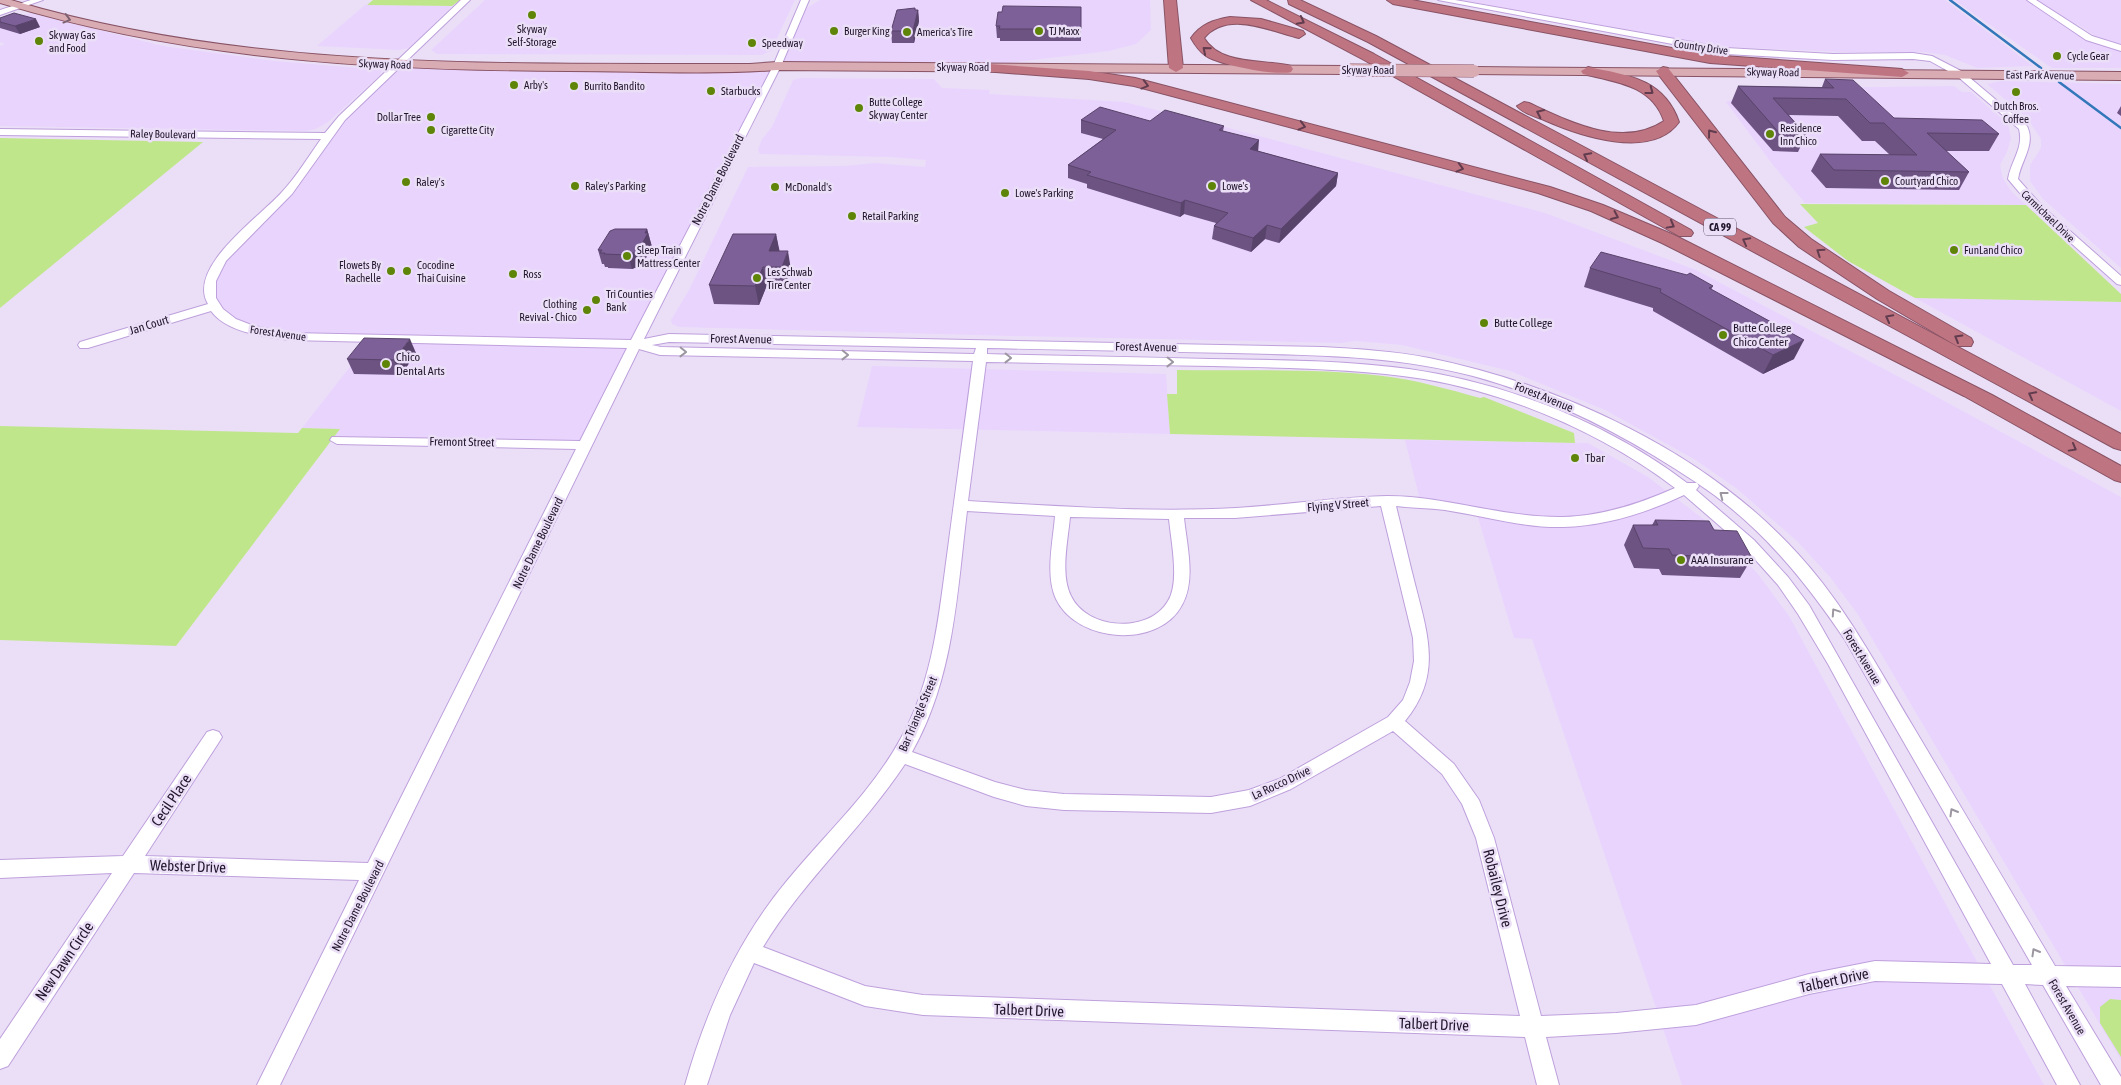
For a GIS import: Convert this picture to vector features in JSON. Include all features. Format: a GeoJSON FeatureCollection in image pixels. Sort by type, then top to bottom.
{"type":"FeatureCollection","features":[{"type":"Feature","properties":{"kind":"highway"},"geometry":{"type":"LineString","coordinates":[[1170,0],[1176,68]]}},
{"type":"Feature","properties":{"kind":"highway","name":"CA 99"},"geometry":{"type":"LineString","coordinates":[[1257,0],[1369,57],[2121,475]]}},
{"type":"Feature","properties":{"kind":"highway","name":"CA 99"},"geometry":{"type":"LineString","coordinates":[[1292,0],[1380,44],[2121,443]]}},
{"type":"Feature","properties":{"kind":"highway"},"geometry":{"type":"LineString","coordinates":[[1393,0],[1710,59],[1902,73]]}},
{"type":"Feature","properties":{"kind":"highway"},"geometry":{"type":"LineString","coordinates":[[1318,12],[1362,29],[1559,122],[1586,132],[1608,136],[1646,136],[1664,130],[1672,122],[1670,113],[1654,93],[1645,86],[1588,71]]}},
{"type":"Feature","properties":{"kind":"highway"},"geometry":{"type":"LineString","coordinates":[[1286,69],[1214,56],[1199,44],[1197,38],[1206,29],[1226,22],[1256,22],[1280,26],[1522,142]]}},
{"type":"Feature","properties":{"kind":"highway"},"geometry":{"type":"LineString","coordinates":[[975,67],[1089,75],[1135,82],[1544,190],[1597,208],[1668,239],[1984,399]]}},
{"type":"Feature","properties":{"kind":"highway"},"geometry":{"type":"LineString","coordinates":[[1664,71],[1780,220],[1805,243],[1883,295],[2121,432]]}},
{"type":"Feature","properties":{"kind":"main road","name":"Skyway Road"},"geometry":{"type":"LineString","coordinates":[[0,0],[97,27],[184,44],[291,58],[750,68],[777,66],[1960,74]]}},
{"type":"Feature","properties":{"kind":"main road","name":"Skyway Road"},"geometry":{"type":"LineString","coordinates":[[38,0],[112,20],[214,40],[404,61]]}},
{"type":"Feature","properties":{"kind":"main road","name":"East Park Avenue"},"geometry":{"type":"LineString","coordinates":[[1960,74],[2121,76]]}},
{"type":"Feature","properties":{"kind":"street"},"geometry":{"type":"LineString","coordinates":[[0,13],[38,0]]}},
{"type":"Feature","properties":{"kind":"street"},"geometry":{"type":"LineString","coordinates":[[214,306],[209,291],[210,280],[222,258],[288,192],[326,136],[342,118],[466,0]]}},
{"type":"Feature","properties":{"kind":"street","name":"Notre Dame Boulevard"},"geometry":{"type":"LineString","coordinates":[[268,1085],[635,344],[777,66],[806,0]]}},
{"type":"Feature","properties":{"kind":"street","name":"Country Drive"},"geometry":{"type":"LineString","coordinates":[[1442,0],[1726,51],[1843,57],[1921,56],[1932,59],[1960,74]]}},
{"type":"Feature","properties":{"kind":"street"},"geometry":{"type":"LineString","coordinates":[[2031,0],[2089,38],[2121,48]]}},
{"type":"Feature","properties":{"kind":"street","name":"Carmichael Drive"},"geometry":{"type":"LineString","coordinates":[[1960,74],[2003,108],[2024,128],[2026,137],[2025,148],[2013,171],[2012,179],[2022,192],[2121,282]]}},
{"type":"Feature","properties":{"kind":"street","name":"Raley Boulevard"},"geometry":{"type":"LineString","coordinates":[[0,132],[326,136]]}},
{"type":"Feature","properties":{"kind":"street","name":"Forest Avenue"},"geometry":{"type":"LineString","coordinates":[[214,306],[227,319],[242,328],[286,337],[635,344],[660,351],[1322,351],[1384,355],[1429,362],[1480,374],[1537,392],[1645,442],[1705,481],[1745,512],[1783,547],[1817,586],[1851,636],[2112,1085]]}},
{"type":"Feature","properties":{"kind":"street","name":"Jan Court"},"geometry":{"type":"LineString","coordinates":[[84,345],[214,306]]}},
{"type":"Feature","properties":{"kind":"street","name":"Forest Avenue"},"geometry":{"type":"LineString","coordinates":[[981,351],[1329,365],[1382,369],[1438,378],[1495,394],[1560,417],[1604,437],[1686,489],[1752,545],[1783,581],[1807,614],[2069,1085]]}},
{"type":"Feature","properties":{"kind":"street","name":"Bar Triangle Street"},"geometry":{"type":"LineString","coordinates":[[696,1085],[724,1000],[750,952],[778,907],[876,790],[901,755],[930,691],[942,650],[981,351]]}},
{"type":"Feature","properties":{"kind":"street","name":"Fremont Street"},"geometry":{"type":"LineString","coordinates":[[337,440],[586,445]]}},
{"type":"Feature","properties":{"kind":"street","name":"Flying V Street"},"geometry":{"type":"LineString","coordinates":[[962,506],[1176,514],[1235,513],[1387,501],[1443,506],[1524,519],[1562,522],[1606,517],[1648,506],[1705,481]]}},
{"type":"Feature","properties":{"kind":"street","name":"La Rocco Drive"},"geometry":{"type":"LineString","coordinates":[[901,755],[994,789],[1026,798],[1064,802],[1211,806],[1250,798],[1285,784],[1394,722],[1410,703],[1418,682],[1422,661],[1421,638],[1387,501]]}},
{"type":"Feature","properties":{"kind":"street"},"geometry":{"type":"LineString","coordinates":[[1063,511],[1060,578],[1064,598],[1074,612],[1095,625],[1116,630],[1141,628],[1163,619],[1175,605],[1181,588],[1176,514]]}},
{"type":"Feature","properties":{"kind":"street","name":"Robailey Drive"},"geometry":{"type":"LineString","coordinates":[[1394,722],[1448,769],[1470,800],[1485,838],[1548,1085]]}},
{"type":"Feature","properties":{"kind":"street","name":"Cecil Place"},"geometry":{"type":"LineString","coordinates":[[128,864],[214,736]]}},
{"type":"Feature","properties":{"kind":"street","name":"Webster Drive"},"geometry":{"type":"LineString","coordinates":[[0,869],[62,864],[128,864],[375,872]]}},
{"type":"Feature","properties":{"kind":"street","name":"New Dawn Circle"},"geometry":{"type":"LineString","coordinates":[[0,1058],[128,864]]}},
{"type":"Feature","properties":{"kind":"street","name":"Talbert Drive"},"geometry":{"type":"LineString","coordinates":[[750,952],[865,996],[923,1005],[1534,1027],[1696,1015],[1809,984],[1875,971],[2121,977]]}},
{"type":"Feature","properties":{"kind":"shaded area"},"geometry":{"type":"Polygon","coordinates":[[[485,0],[795,0],[771,51],[762,55],[437,54],[431,50],[485,0]]]}},
{"type":"Feature","properties":{"kind":"shaded area"},"geometry":{"type":"Polygon","coordinates":[[[820,0],[1150,0],[1151,30],[1136,44],[1109,51],[975,67],[777,66],[800,12],[820,0]]]}},
{"type":"Feature","properties":{"kind":"shaded area"},"geometry":{"type":"Polygon","coordinates":[[[1461,0],[1945,0],[2033,66],[1977,68],[1945,55],[1924,52],[1844,52],[1724,47],[1461,0]]]}},
{"type":"Feature","properties":{"kind":"shaded area"},"geometry":{"type":"Polygon","coordinates":[[[1954,0],[2121,0],[2121,46],[2095,36],[2077,24],[2062,24],[2087,40],[2121,51],[2121,68],[2052,68],[1954,0]]]}},
{"type":"Feature","properties":{"kind":"shaded area"},"geometry":{"type":"Polygon","coordinates":[[[365,5],[452,6],[409,48],[399,50],[317,46],[365,5]]]}},
{"type":"Feature","properties":{"kind":"shaded area"},"geometry":{"type":"Polygon","coordinates":[[[31,13],[163,46],[275,61],[382,70],[380,75],[328,122],[316,129],[305,131],[0,126],[0,46],[5,44],[0,42],[0,20],[31,13]]]}},
{"type":"Feature","properties":{"kind":"shaded area"},"geometry":{"type":"Polygon","coordinates":[[[399,65],[777,66],[586,445],[332,440],[339,429],[302,428],[371,340],[308,338],[243,328],[214,306],[216,268],[288,192],[326,136],[399,65]]]}},
{"type":"Feature","properties":{"kind":"shaded area"},"geometry":{"type":"Polygon","coordinates":[[[801,78],[934,79],[942,88],[990,90],[989,94],[1124,102],[1229,128],[1545,213],[1696,270],[1924,390],[2121,497],[2121,1060],[1857,613],[1830,577],[1797,541],[1736,488],[1694,459],[1605,410],[1510,371],[1402,345],[1355,341],[1341,343],[679,327],[672,324],[671,320],[689,290],[748,167],[844,166],[875,163],[925,167],[926,160],[891,157],[760,154],[758,150],[762,139],[772,127],[793,80],[801,78]]]}},
{"type":"Feature","properties":{"kind":"shaded area"},"geometry":{"type":"Polygon","coordinates":[[[2001,81],[2121,84],[2121,268],[2043,199],[2030,181],[2030,165],[2041,148],[2041,139],[2028,119],[1987,84],[2001,81]]]}},
{"type":"Feature","properties":{"kind":"shaded area"},"geometry":{"type":"Polygon","coordinates":[[[1954,86],[1962,92],[1971,92],[2008,124],[2011,138],[2007,152],[2000,165],[2003,178],[2011,191],[2026,205],[1805,203],[1773,165],[1726,102],[1751,93],[1810,88],[1954,86]]]}},
{"type":"Feature","properties":{"kind":"shaded area"},"geometry":{"type":"Polygon","coordinates":[[[1915,298],[2121,302],[2121,411],[1915,298]]]}},
{"type":"Feature","properties":{"kind":"shaded area"},"geometry":{"type":"Polygon","coordinates":[[[872,366],[1166,374],[1170,434],[857,427],[872,366]]]}},
{"type":"Feature","properties":{"kind":"shaded area"},"geometry":{"type":"Polygon","coordinates":[[[1405,440],[1588,443],[1648,477],[1714,527],[1758,574],[1789,616],[2044,1085],[1682,1085],[1532,639],[1514,638],[1476,511],[1421,504],[1405,440]]]}},
{"type":"Feature","properties":{"kind":"green space"},"geometry":{"type":"Polygon","coordinates":[[[373,0],[460,0],[452,6],[367,5],[373,0]]]}},
{"type":"Feature","properties":{"kind":"green space"},"geometry":{"type":"Polygon","coordinates":[[[0,138],[203,142],[0,308],[0,138]]]}},
{"type":"Feature","properties":{"kind":"green space","name":"FunLand Chico"},"geometry":{"type":"Polygon","coordinates":[[[1800,204],[2026,205],[2121,294],[2121,302],[1915,298],[1848,261],[1804,227],[1818,223],[1800,204]]]}},
{"type":"Feature","properties":{"kind":"green space"},"geometry":{"type":"Polygon","coordinates":[[[1177,370],[1280,370],[1357,373],[1408,380],[1480,398],[1484,397],[1574,433],[1575,443],[1170,434],[1167,394],[1177,394],[1177,370]]]}},
{"type":"Feature","properties":{"kind":"green space"},"geometry":{"type":"Polygon","coordinates":[[[0,426],[298,433],[302,428],[340,429],[176,646],[0,640],[0,426]]]}},
{"type":"Feature","properties":{"kind":"green space"},"geometry":{"type":"Polygon","coordinates":[[[2110,999],[2121,1000],[2121,1057],[2100,1023],[2100,1007],[2110,999]]]}},
{"type":"Feature","properties":{"kind":"building"},"geometry":{"type":"Polygon","coordinates":[[[1003,6],[1081,7],[1081,29],[999,29],[1000,26],[996,26],[998,12],[1002,12],[1003,6]]]}},
{"type":"Feature","properties":{"kind":"building"},"geometry":{"type":"Polygon","coordinates":[[[915,8],[915,10],[918,10],[913,31],[891,31],[897,10],[915,8]]]}},
{"type":"Feature","properties":{"kind":"building"},"geometry":{"type":"Polygon","coordinates":[[[14,13],[36,19],[15,26],[0,22],[0,18],[14,13]]]}},
{"type":"Feature","properties":{"kind":"building"},"geometry":{"type":"Polygon","coordinates":[[[1825,79],[1853,80],[1894,118],[1982,120],[1999,134],[1927,133],[1969,172],[1834,170],[1820,154],[1917,155],[1884,123],[1870,123],[1846,99],[1773,98],[1806,135],[1780,134],[1738,86],[1834,88],[1825,79]]]}},
{"type":"Feature","properties":{"kind":"building","name":"Lowe's"},"geometry":{"type":"Polygon","coordinates":[[[1100,107],[1150,121],[1165,110],[1224,126],[1219,130],[1259,140],[1250,149],[1338,173],[1281,229],[1267,225],[1253,238],[1214,226],[1228,213],[1185,200],[1181,203],[1087,175],[1091,172],[1068,165],[1116,130],[1081,120],[1100,107]]]}},
{"type":"Feature","properties":{"kind":"building"},"geometry":{"type":"Polygon","coordinates":[[[615,229],[647,229],[645,233],[648,233],[638,251],[628,255],[600,253],[602,250],[598,250],[610,231],[615,229]]]}},
{"type":"Feature","properties":{"kind":"building"},"geometry":{"type":"Polygon","coordinates":[[[733,234],[776,234],[769,251],[788,251],[782,267],[763,267],[755,286],[709,285],[733,234]]]}},
{"type":"Feature","properties":{"kind":"building"},"geometry":{"type":"Polygon","coordinates":[[[1601,252],[1687,275],[1690,273],[1713,286],[1709,288],[1804,340],[1773,355],[1660,292],[1661,289],[1590,268],[1601,252]]]}},
{"type":"Feature","properties":{"kind":"building"},"geometry":{"type":"Polygon","coordinates":[[[364,338],[410,339],[394,360],[347,359],[364,338]]]}},
{"type":"Feature","properties":{"kind":"building"},"geometry":{"type":"Polygon","coordinates":[[[1655,520],[1709,521],[1714,530],[1737,531],[1752,558],[1672,555],[1669,549],[1643,548],[1633,525],[1658,525],[1655,520]]]}},
{"type":"Feature","properties":{"kind":"waterway"},"geometry":{"type":"LineString","coordinates":[[1950,0],[2041,68]]}},
{"type":"Feature","properties":{"kind":"waterway"},"geometry":{"type":"LineString","coordinates":[[2059,82],[2121,128]]}},
{"type":"Feature","properties":{"kind":"place","name":"Skyway Self-Storage"},"geometry":{"type":"Point","coordinates":[532,15]}},
{"type":"Feature","properties":{"kind":"place","name":"Burger King"},"geometry":{"type":"Point","coordinates":[834,31]}},
{"type":"Feature","properties":{"kind":"place","name":"TJ Maxx"},"geometry":{"type":"Point","coordinates":[1039,31]}},
{"type":"Feature","properties":{"kind":"place","name":"America's Tire"},"geometry":{"type":"Point","coordinates":[907,32]}},
{"type":"Feature","properties":{"kind":"place","name":"Skyway Gas and Food"},"geometry":{"type":"Point","coordinates":[39,41]}},
{"type":"Feature","properties":{"kind":"place","name":"Speedway"},"geometry":{"type":"Point","coordinates":[752,43]}},
{"type":"Feature","properties":{"kind":"place","name":"Cycle Gear"},"geometry":{"type":"Point","coordinates":[2057,56]}},
{"type":"Feature","properties":{"kind":"place","name":"Arby's"},"geometry":{"type":"Point","coordinates":[514,85]}},
{"type":"Feature","properties":{"kind":"place","name":"Burrito Bandito"},"geometry":{"type":"Point","coordinates":[574,86]}},
{"type":"Feature","properties":{"kind":"place","name":"Starbucks"},"geometry":{"type":"Point","coordinates":[711,91]}},
{"type":"Feature","properties":{"kind":"place","name":"Dutch Bros. Coffee"},"geometry":{"type":"Point","coordinates":[2016,92]}},
{"type":"Feature","properties":{"kind":"place","name":"Butte College Skyway Center"},"geometry":{"type":"Point","coordinates":[859,108]}},
{"type":"Feature","properties":{"kind":"place","name":"Dollar Tree"},"geometry":{"type":"Point","coordinates":[431,117]}},
{"type":"Feature","properties":{"kind":"place","name":"Cigarette City"},"geometry":{"type":"Point","coordinates":[431,130]}},
{"type":"Feature","properties":{"kind":"place","name":"Residence Inn Chico"},"geometry":{"type":"Point","coordinates":[1770,134]}},
{"type":"Feature","properties":{"kind":"place","name":"Courtyard Chico"},"geometry":{"type":"Point","coordinates":[1885,181]}},
{"type":"Feature","properties":{"kind":"place","name":"Raley's"},"geometry":{"type":"Point","coordinates":[406,182]}},
{"type":"Feature","properties":{"kind":"place","name":"Raley's Parking"},"geometry":{"type":"Point","coordinates":[575,186]}},
{"type":"Feature","properties":{"kind":"place","name":"Lowe's"},"geometry":{"type":"Point","coordinates":[1212,186]}},
{"type":"Feature","properties":{"kind":"place","name":"McDonald's"},"geometry":{"type":"Point","coordinates":[775,187]}},
{"type":"Feature","properties":{"kind":"place","name":"Lowe's Parking"},"geometry":{"type":"Point","coordinates":[1005,193]}},
{"type":"Feature","properties":{"kind":"place","name":"Retail Parking"},"geometry":{"type":"Point","coordinates":[852,216]}},
{"type":"Feature","properties":{"kind":"place","name":"FunLand Chico"},"geometry":{"type":"Point","coordinates":[1954,250]}},
{"type":"Feature","properties":{"kind":"place","name":"Sleep Train Mattress Center"},"geometry":{"type":"Point","coordinates":[627,256]}},
{"type":"Feature","properties":{"kind":"place","name":"Flowets By Rachelle"},"geometry":{"type":"Point","coordinates":[391,271]}},
{"type":"Feature","properties":{"kind":"place","name":"Cocodine Thai Cuisine"},"geometry":{"type":"Point","coordinates":[407,271]}},
{"type":"Feature","properties":{"kind":"place","name":"Ross"},"geometry":{"type":"Point","coordinates":[513,274]}},
{"type":"Feature","properties":{"kind":"place","name":"Les Schwab Tire Center"},"geometry":{"type":"Point","coordinates":[757,278]}},
{"type":"Feature","properties":{"kind":"place","name":"Tri Counties Bank"},"geometry":{"type":"Point","coordinates":[596,300]}},
{"type":"Feature","properties":{"kind":"place","name":"Clothing Revival - Chico"},"geometry":{"type":"Point","coordinates":[587,310]}},
{"type":"Feature","properties":{"kind":"place","name":"Butte College"},"geometry":{"type":"Point","coordinates":[1484,323]}},
{"type":"Feature","properties":{"kind":"place","name":"Butte College Chico Center"},"geometry":{"type":"Point","coordinates":[1723,335]}},
{"type":"Feature","properties":{"kind":"place","name":"Chico Dental Arts"},"geometry":{"type":"Point","coordinates":[386,364]}},
{"type":"Feature","properties":{"kind":"place","name":"Tbar"},"geometry":{"type":"Point","coordinates":[1575,458]}},
{"type":"Feature","properties":{"kind":"place","name":"AAA Insurance"},"geometry":{"type":"Point","coordinates":[1681,560]}}]}
